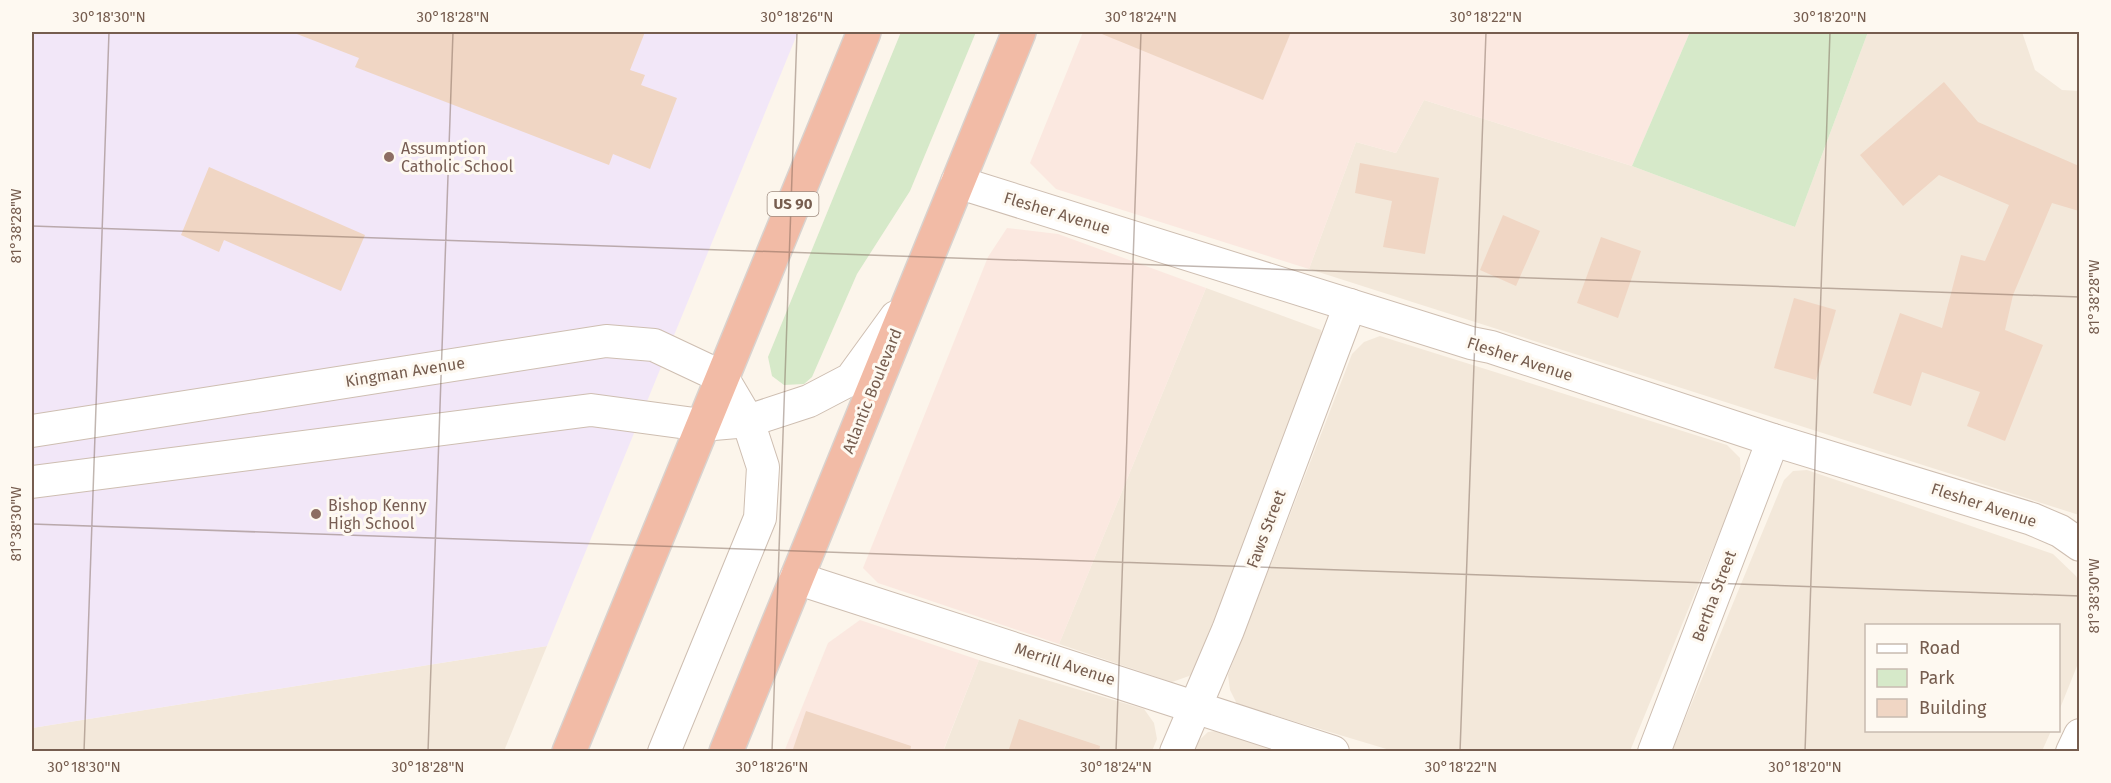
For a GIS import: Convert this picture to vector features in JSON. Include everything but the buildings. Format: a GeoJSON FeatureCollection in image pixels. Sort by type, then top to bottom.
{"type":"FeatureCollection","features":[{"type":"Feature","properties":{"kind":"highway","name":"US 90"},"geometry":{"type":"LineString","coordinates":[[569,752],[864,32]]}},
{"type":"Feature","properties":{"kind":"highway","name":"Atlantic Boulevard"},"geometry":{"type":"LineString","coordinates":[[726,752],[1019,32]]}},
{"type":"Feature","properties":{"kind":"street","name":"Flesher Avenue"},"geometry":{"type":"LineString","coordinates":[[957,182],[1491,347],[1773,440],[2032,519],[2060,531],[2079,545]]}},
{"type":"Feature","properties":{"kind":"street"},"geometry":{"type":"LineString","coordinates":[[32,482],[591,410],[702,425],[748,421],[809,401],[851,379],[910,298]]}},
{"type":"Feature","properties":{"kind":"street","name":"Faws Street"},"geometry":{"type":"LineString","coordinates":[[1176,752],[1228,630],[1350,304]]}},
{"type":"Feature","properties":{"kind":"street","name":"Kingman Avenue"},"geometry":{"type":"LineString","coordinates":[[32,431],[606,341],[654,345],[722,377]]}},
{"type":"Feature","properties":{"kind":"street"},"geometry":{"type":"LineString","coordinates":[[664,752],[760,518],[764,467],[748,421],[722,377]]}},
{"type":"Feature","properties":{"kind":"street","name":"Bertha Street"},"geometry":{"type":"LineString","coordinates":[[1654,752],[1773,440]]}},
{"type":"Feature","properties":{"kind":"street","name":"Merrill Avenue"},"geometry":{"type":"LineString","coordinates":[[796,578],[1333,752]]}},
{"type":"Feature","properties":{"kind":"street"},"geometry":{"type":"LineString","coordinates":[[2072,752],[2079,735]]}},
{"type":"Feature","properties":{"kind":"shaded area"},"geometry":{"type":"Polygon","coordinates":[[[32,32],[798,32],[547,646],[32,728],[32,32]]]}},
{"type":"Feature","properties":{"kind":"shaded area"},"geometry":{"type":"Polygon","coordinates":[[[1083,32],[1690,32],[1632,166],[1424,100],[1396,153],[1356,142],[1309,269],[1056,189],[1030,163],[1083,32]]]}},
{"type":"Feature","properties":{"kind":"shaded area"},"geometry":{"type":"Polygon","coordinates":[[[1868,32],[2022,32],[2035,70],[2062,90],[2079,91],[2079,515],[1309,269],[1356,142],[1396,153],[1424,100],[1632,166],[1795,227],[1868,32]]]}},
{"type":"Feature","properties":{"kind":"shaded area"},"geometry":{"type":"Polygon","coordinates":[[[1007,228],[1058,234],[1206,288],[1059,644],[878,583],[863,568],[988,257],[1007,228]]]}},
{"type":"Feature","properties":{"kind":"shaded area"},"geometry":{"type":"Polygon","coordinates":[[[1206,288],[1321,330],[1324,342],[1192,675],[1172,682],[1059,644],[1206,288]]]}},
{"type":"Feature","properties":{"kind":"shaded area"},"geometry":{"type":"Polygon","coordinates":[[[1380,336],[1727,445],[1740,458],[1741,481],[1630,751],[1393,751],[1237,704],[1230,690],[1228,675],[1352,354],[1364,342],[1380,336]]]}},
{"type":"Feature","properties":{"kind":"shaded area"},"geometry":{"type":"Polygon","coordinates":[[[1807,470],[2053,554],[2076,576],[2080,584],[2079,661],[2060,708],[2060,624],[1865,624],[1865,732],[2051,732],[2042,751],[1672,751],[1784,480],[1793,471],[1807,470]]]}},
{"type":"Feature","properties":{"kind":"shaded area"},"geometry":{"type":"Polygon","coordinates":[[[860,620],[979,660],[943,751],[784,752],[828,643],[860,620]]]}},
{"type":"Feature","properties":{"kind":"shaded area"},"geometry":{"type":"Polygon","coordinates":[[[547,646],[504,751],[32,752],[32,728],[547,646]]]}},
{"type":"Feature","properties":{"kind":"shaded area"},"geometry":{"type":"Polygon","coordinates":[[[979,660],[1144,709],[1154,723],[1157,739],[1152,751],[943,752],[979,660]]]}},
{"type":"Feature","properties":{"kind":"shaded area"},"geometry":{"type":"Polygon","coordinates":[[[1223,730],[1288,752],[1192,752],[1194,745],[1208,732],[1223,730]]]}},
{"type":"Feature","properties":{"kind":"green space"},"geometry":{"type":"Polygon","coordinates":[[[901,32],[976,32],[910,191],[857,274],[812,377],[804,384],[784,385],[772,376],[768,357],[901,32]]]}},
{"type":"Feature","properties":{"kind":"green space"},"geometry":{"type":"Polygon","coordinates":[[[1690,32],[1868,32],[1795,227],[1632,166],[1690,32]]]}},
{"type":"Feature","properties":{"kind":"place","name":"Assumption Catholic School"},"geometry":{"type":"Point","coordinates":[389,157]}},
{"type":"Feature","properties":{"kind":"place","name":"Bishop Kenny High School"},"geometry":{"type":"Point","coordinates":[316,514]}}]}
